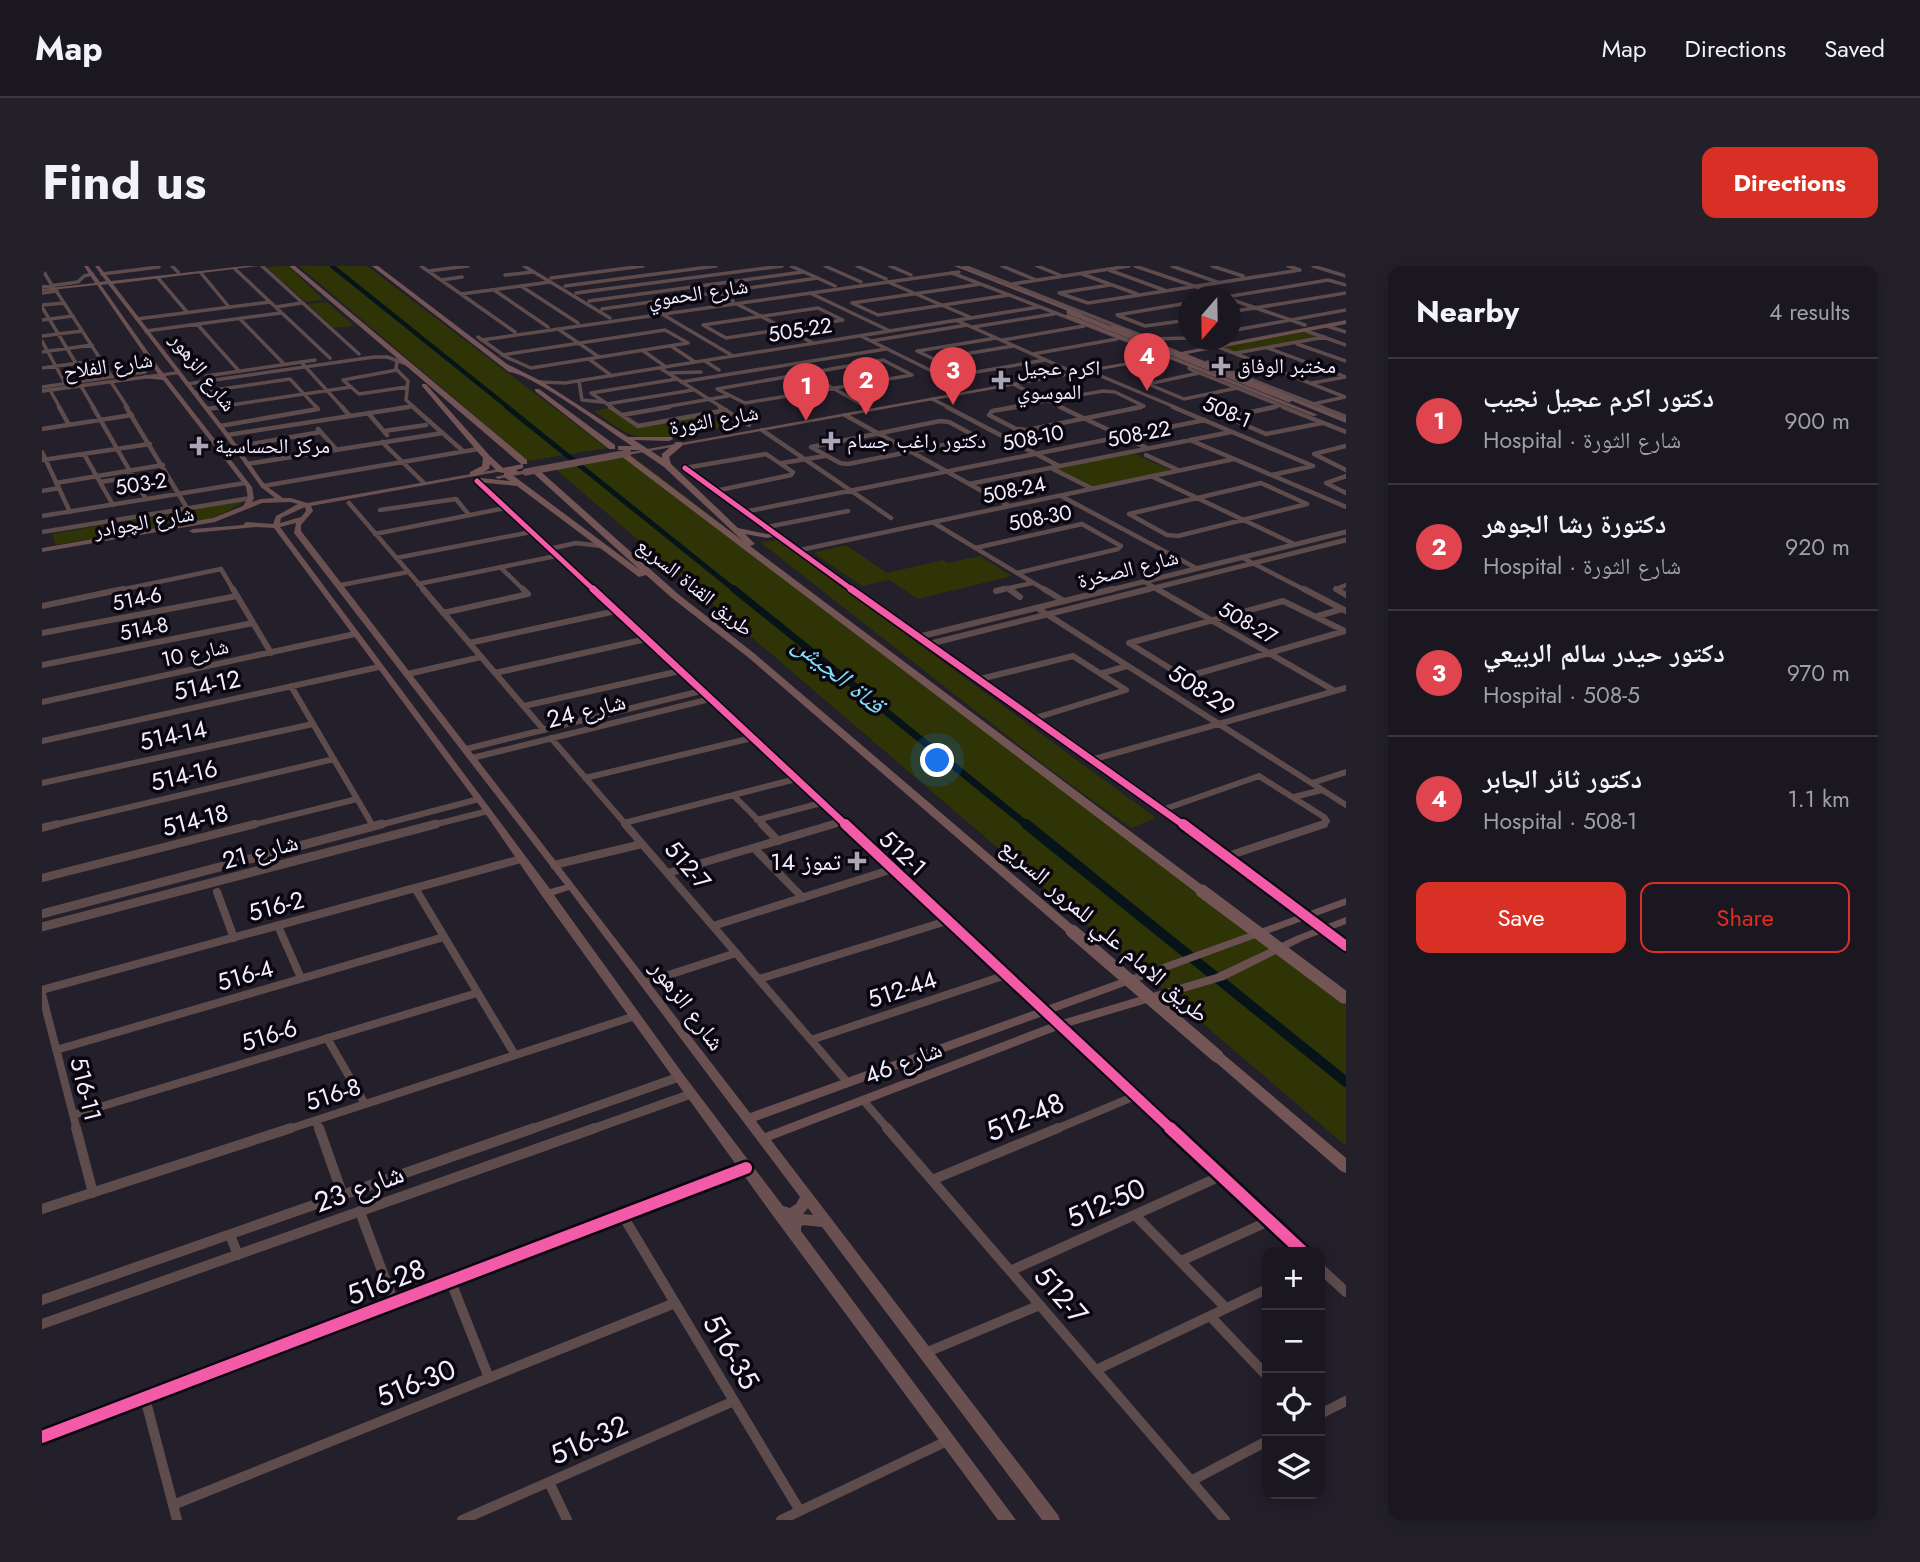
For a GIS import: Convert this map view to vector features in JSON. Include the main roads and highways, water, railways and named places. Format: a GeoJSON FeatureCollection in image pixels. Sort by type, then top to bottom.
{"type":"FeatureCollection","features":[{"type":"Feature","properties":{"kind":"highway"},"geometry":{"type":"LineString","coordinates":[[292,266],[526,468]]}},
{"type":"Feature","properties":{"kind":"highway"},"geometry":{"type":"LineString","coordinates":[[375,266],[777,572],[1346,998]]}},
{"type":"Feature","properties":{"kind":"highway"},"geometry":{"type":"LineString","coordinates":[[505,366],[539,382],[667,464],[757,549],[777,572]]}},
{"type":"Feature","properties":{"kind":"highway"},"geometry":{"type":"LineString","coordinates":[[420,375],[428,391],[487,458],[508,471],[520,485],[579,530],[675,596]]}},
{"type":"Feature","properties":{"kind":"highway"},"geometry":{"type":"LineString","coordinates":[[628,438],[670,439]]}},
{"type":"Feature","properties":{"kind":"highway"},"geometry":{"type":"LineString","coordinates":[[667,464],[664,456],[679,444]]}},
{"type":"Feature","properties":{"kind":"highway"},"geometry":{"type":"LineString","coordinates":[[621,451],[640,448]]}},
{"type":"Feature","properties":{"kind":"highway"},"geometry":{"type":"LineString","coordinates":[[476,478],[486,467],[487,458]]}},
{"type":"Feature","properties":{"kind":"highway"},"geometry":{"type":"LineString","coordinates":[[508,471],[526,468]]}},
{"type":"Feature","properties":{"kind":"highway","name":"طريق القناة السريع"},"geometry":{"type":"LineString","coordinates":[[526,468],[675,596],[835,726]]}},
{"type":"Feature","properties":{"kind":"highway"},"geometry":{"type":"LineString","coordinates":[[476,478],[520,485]]}},
{"type":"Feature","properties":{"kind":"highway"},"geometry":{"type":"LineString","coordinates":[[737,530],[778,535]]}},
{"type":"Feature","properties":{"kind":"highway"},"geometry":{"type":"LineString","coordinates":[[757,549],[758,540],[767,532]]}},
{"type":"Feature","properties":{"kind":"highway","name":"طريق الامام علي للمرور السريع"},"geometry":{"type":"LineString","coordinates":[[835,726],[1346,1167]]}},
{"type":"Feature","properties":{"kind":"main road","name":"شارع الزهور"},"geometry":{"type":"LineString","coordinates":[[86,266],[162,374],[245,483],[251,498],[243,508]]}},
{"type":"Feature","properties":{"kind":"main road","name":"شارع الزهور"},"geometry":{"type":"LineString","coordinates":[[97,266],[263,486],[280,499]]}},
{"type":"Feature","properties":{"kind":"main road"},"geometry":{"type":"LineString","coordinates":[[145,278],[178,272],[259,266]]}},
{"type":"Feature","properties":{"kind":"main road"},"geometry":{"type":"LineString","coordinates":[[945,266],[1136,344],[1204,362],[1326,413]]}},
{"type":"Feature","properties":{"kind":"main road"},"geometry":{"type":"LineString","coordinates":[[75,286],[89,281],[158,278],[234,267]]}},
{"type":"Feature","properties":{"kind":"main road"},"geometry":{"type":"LineString","coordinates":[[955,270],[996,288],[1067,313],[1346,429]]}},
{"type":"Feature","properties":{"kind":"main road"},"geometry":{"type":"LineString","coordinates":[[107,280],[117,285],[132,279]]}},
{"type":"Feature","properties":{"kind":"main road"},"geometry":{"type":"LineString","coordinates":[[42,290],[97,281]]}},
{"type":"Feature","properties":{"kind":"main road"},"geometry":{"type":"LineString","coordinates":[[1039,303],[1150,340],[1178,343]]}},
{"type":"Feature","properties":{"kind":"main road","name":"شارع الثورة"},"geometry":{"type":"LineString","coordinates":[[1241,341],[1346,316]]}},
{"type":"Feature","properties":{"kind":"main road","name":"شارع الثورة"},"geometry":{"type":"LineString","coordinates":[[1241,337],[1346,322]]}},
{"type":"Feature","properties":{"kind":"main road"},"geometry":{"type":"LineString","coordinates":[[1150,340],[1191,366],[1315,415]]}},
{"type":"Feature","properties":{"kind":"main road"},"geometry":{"type":"LineString","coordinates":[[1131,357],[1137,353],[1136,344]]}},
{"type":"Feature","properties":{"kind":"main road","name":"شارع الثورة"},"geometry":{"type":"LineString","coordinates":[[640,448],[679,444],[1015,385],[1139,361],[1179,350]]}},
{"type":"Feature","properties":{"kind":"main road","name":"شارع الثورة"},"geometry":{"type":"LineString","coordinates":[[640,448],[670,439],[1131,357],[1192,350]]}},
{"type":"Feature","properties":{"kind":"main road"},"geometry":{"type":"LineString","coordinates":[[1204,362],[1203,355],[1207,350]]}},
{"type":"Feature","properties":{"kind":"main road"},"geometry":{"type":"LineString","coordinates":[[1139,361],[1191,366]]}},
{"type":"Feature","properties":{"kind":"main road","name":"شارع الفلاح"},"geometry":{"type":"LineString","coordinates":[[162,374],[178,371]]}},
{"type":"Feature","properties":{"kind":"main road"},"geometry":{"type":"LineString","coordinates":[[146,374],[162,374]]}},
{"type":"Feature","properties":{"kind":"main road"},"geometry":{"type":"LineString","coordinates":[[146,374],[162,374]]}},
{"type":"Feature","properties":{"kind":"main road","name":"شارع الفلاح"},"geometry":{"type":"LineString","coordinates":[[42,388],[146,374]]}},
{"type":"Feature","properties":{"kind":"main road","name":"شارع الفلاح"},"geometry":{"type":"LineString","coordinates":[[42,388],[50,390],[146,374]]}},
{"type":"Feature","properties":{"kind":"main road"},"geometry":{"type":"LineString","coordinates":[[1038,374],[1048,379]]}},
{"type":"Feature","properties":{"kind":"main road"},"geometry":{"type":"LineString","coordinates":[[1285,402],[1346,419]]}},
{"type":"Feature","properties":{"kind":"main road"},"geometry":{"type":"LineString","coordinates":[[526,468],[621,451]]}},
{"type":"Feature","properties":{"kind":"main road"},"geometry":{"type":"LineString","coordinates":[[307,516],[321,508],[508,471]]}},
{"type":"Feature","properties":{"kind":"main road"},"geometry":{"type":"LineString","coordinates":[[276,526],[276,520],[282,514],[307,505],[425,484],[476,478]]}},
{"type":"Feature","properties":{"kind":"main road"},"geometry":{"type":"LineString","coordinates":[[280,499],[307,505]]}},
{"type":"Feature","properties":{"kind":"main road","name":"شارع الچوادر"},"geometry":{"type":"LineString","coordinates":[[42,550],[215,520],[243,508],[280,499]]}},
{"type":"Feature","properties":{"kind":"main road"},"geometry":{"type":"LineString","coordinates":[[307,505],[310,508],[307,516]]}},
{"type":"Feature","properties":{"kind":"main road"},"geometry":{"type":"LineString","coordinates":[[243,508],[239,519],[253,526]]}},
{"type":"Feature","properties":{"kind":"main road","name":"شارع الزهور"},"geometry":{"type":"LineString","coordinates":[[307,516],[296,528],[1052,1520]]}},
{"type":"Feature","properties":{"kind":"main road","name":"شارع الچوادر"},"geometry":{"type":"LineString","coordinates":[[42,557],[188,531],[276,526],[307,516]]}},
{"type":"Feature","properties":{"kind":"main road","name":"شارع الزهور"},"geometry":{"type":"LineString","coordinates":[[276,526],[488,811],[691,1094],[1008,1520]]}},
{"type":"Feature","properties":{"kind":"main road"},"geometry":{"type":"LineString","coordinates":[[304,564],[321,561]]}},
{"type":"Feature","properties":{"kind":"main road"},"geometry":{"type":"LineString","coordinates":[[546,894],[571,886]]}},
{"type":"Feature","properties":{"kind":"main road","name":"شارع 46"},"geometry":{"type":"LineString","coordinates":[[748,1119],[1346,901]]}},
{"type":"Feature","properties":{"kind":"main road"},"geometry":{"type":"LineString","coordinates":[[1321,911],[1343,921]]}},
{"type":"Feature","properties":{"kind":"main road","name":"شارع 46"},"geometry":{"type":"LineString","coordinates":[[762,1139],[1059,1025],[1220,977],[1300,938],[1343,921]]}},
{"type":"Feature","properties":{"kind":"main road"},"geometry":{"type":"LineString","coordinates":[[776,1209],[789,1214],[797,1212],[803,1208],[806,1198]]}},
{"type":"Feature","properties":{"kind":"main road"},"geometry":{"type":"LineString","coordinates":[[794,1233],[794,1225],[800,1219],[825,1222]]}},
{"type":"Feature","properties":{"kind":"waterway","name":"قناة الجيش"},"geometry":{"type":"LineString","coordinates":[[332,266],[509,408]]}},
{"type":"Feature","properties":{"kind":"waterway","name":"قناة الجيش"},"geometry":{"type":"LineString","coordinates":[[507,407],[736,591]]}},
{"type":"Feature","properties":{"kind":"waterway","name":"قناة الجيش"},"geometry":{"type":"LineString","coordinates":[[734,589],[1028,826]]}},
{"type":"Feature","properties":{"kind":"waterway","name":"قناة الجيش"},"geometry":{"type":"LineString","coordinates":[[1026,824],[1346,1082]]}},
{"type":"Feature","properties":{"kind":"place","name":"مختبر الوفاق"},"geometry":{"type":"Point","coordinates":[1221,366]}},
{"type":"Feature","properties":{"kind":"place","name":"اكرم عجيل الموسوي"},"geometry":{"type":"Point","coordinates":[1001,380]}},
{"type":"Feature","properties":{"kind":"place","name":"دكتور ثائر الجابر"},"geometry":{"type":"Point","coordinates":[1147,391]}},
{"type":"Feature","properties":{"kind":"place","name":"دكتور حيدر سالم الربيعي"},"geometry":{"type":"Point","coordinates":[953,405]}},
{"type":"Feature","properties":{"kind":"place","name":"دكتورة رشا الجوهر"},"geometry":{"type":"Point","coordinates":[866,415]}},
{"type":"Feature","properties":{"kind":"place","name":"دكتور اكرم عجيل نجيب"},"geometry":{"type":"Point","coordinates":[806,421]}},
{"type":"Feature","properties":{"kind":"place","name":"دكتور راغب جسام"},"geometry":{"type":"Point","coordinates":[831,441]}},
{"type":"Feature","properties":{"kind":"place","name":"مركز الحساسية"},"geometry":{"type":"Point","coordinates":[199,446]}},
{"type":"Feature","properties":{"kind":"place","name":"14 تموز"},"geometry":{"type":"Point","coordinates":[857,861]}}]}
